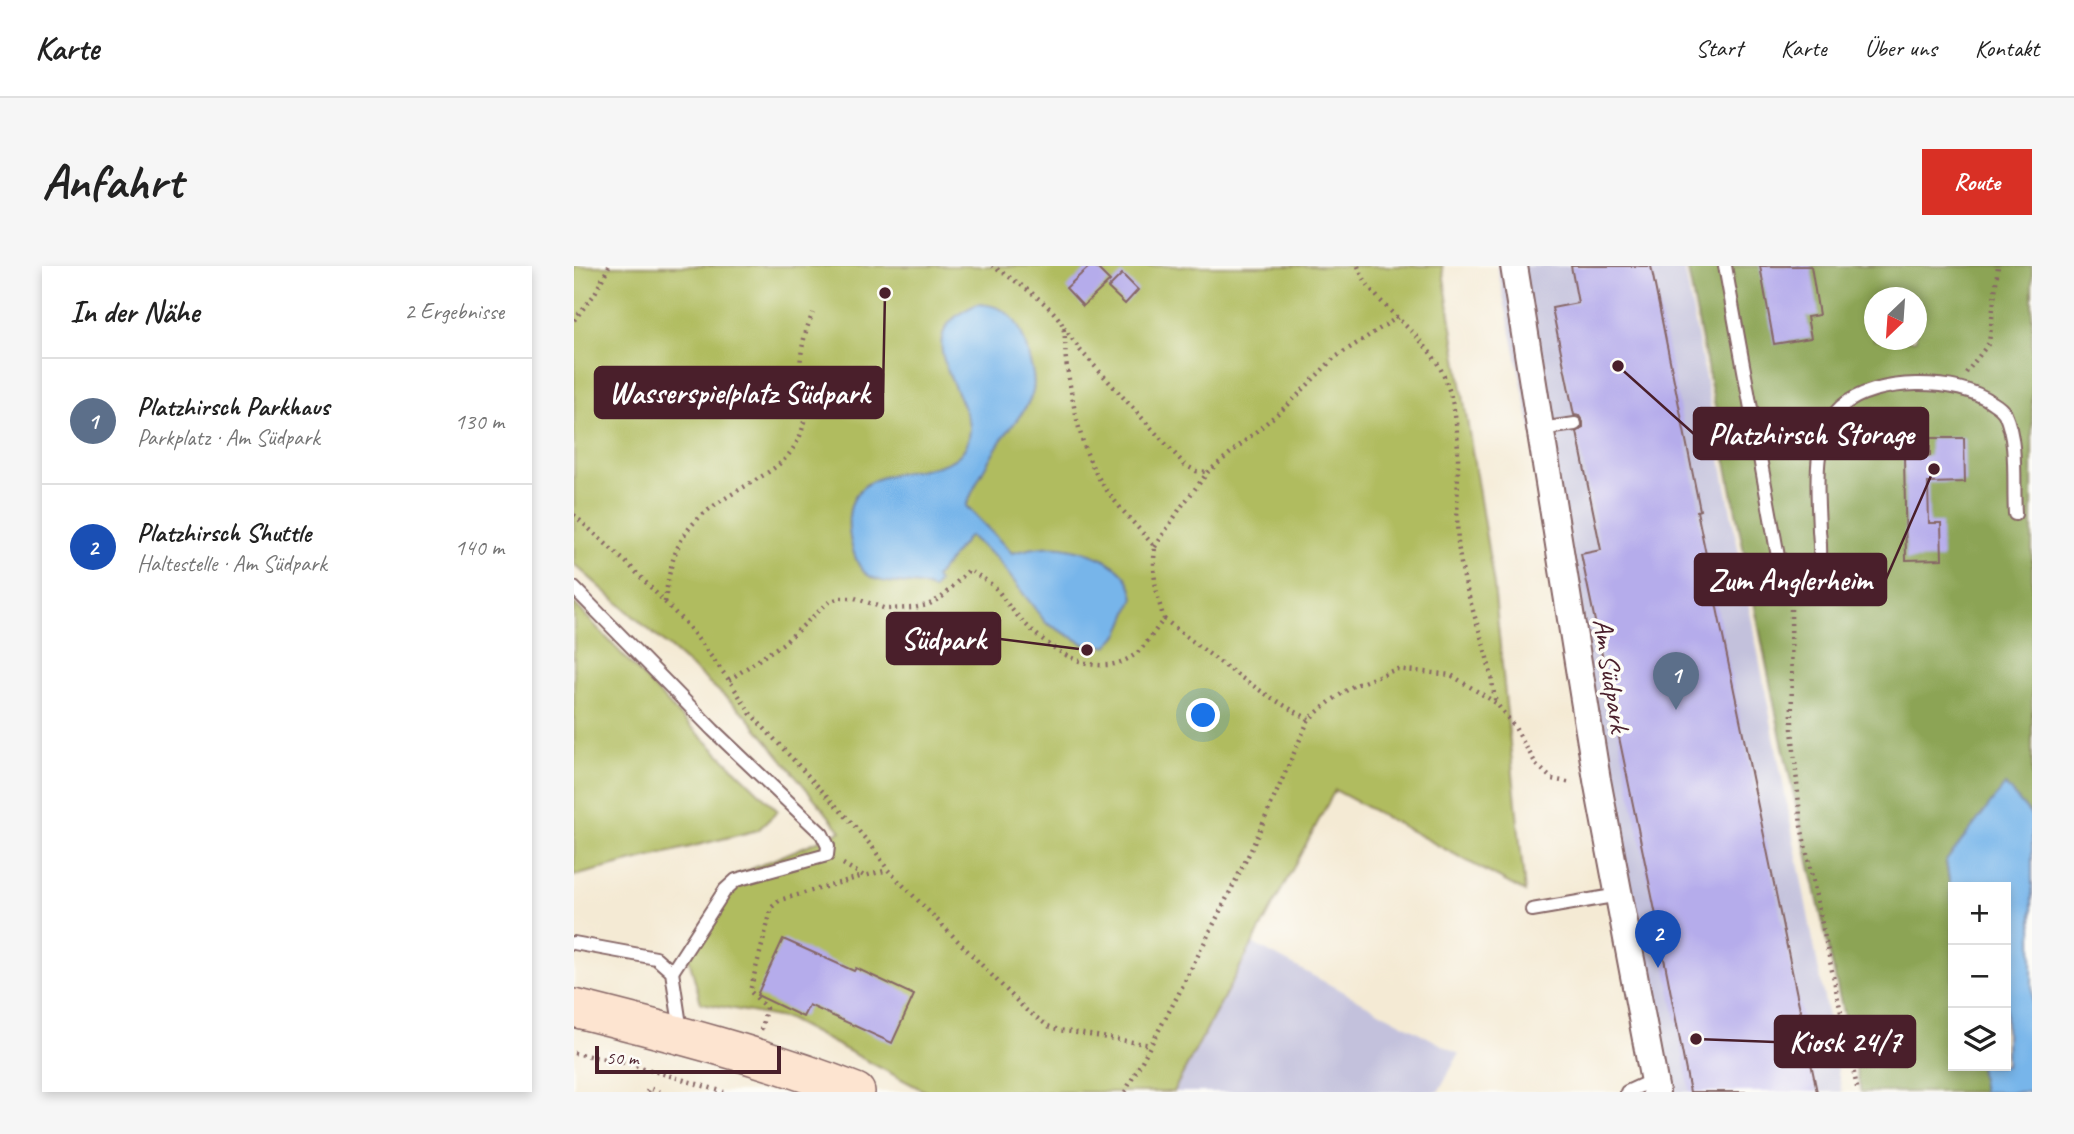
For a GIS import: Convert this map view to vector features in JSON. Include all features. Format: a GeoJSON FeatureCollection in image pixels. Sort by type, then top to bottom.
{"type":"FeatureCollection","features":[{"type":"Feature","properties":{"kind":"main road"},"geometry":{"type":"LineString","coordinates":[[574,1008],[681,1034],[755,1056],[856,1092]]}},
{"type":"Feature","properties":{"kind":"street","name":"Am Südpark"},"geometry":{"type":"LineString","coordinates":[[1514,266],[1597,780],[1655,1086]]}},
{"type":"Feature","properties":{"kind":"lane"},"geometry":{"type":"LineString","coordinates":[[1725,266],[1781,573],[1791,592],[1813,578],[1821,556],[1819,458],[1831,420],[1842,407],[1863,394],[1917,384],[1961,389],[1985,397],[2004,411],[2012,436],[2015,514]]}},
{"type":"Feature","properties":{"kind":"lane"},"geometry":{"type":"LineString","coordinates":[[1541,429],[1575,424]]}},
{"type":"Feature","properties":{"kind":"lane"},"geometry":{"type":"LineString","coordinates":[[574,588],[713,730],[822,834],[828,846],[827,855],[736,880],[725,890],[672,972]]}},
{"type":"Feature","properties":{"kind":"lane"},"geometry":{"type":"LineString","coordinates":[[1532,910],[1620,894]]}},
{"type":"Feature","properties":{"kind":"lane"},"geometry":{"type":"LineString","coordinates":[[1629,946],[1661,939]]}},
{"type":"Feature","properties":{"kind":"lane"},"geometry":{"type":"LineString","coordinates":[[574,943],[656,958],[672,972],[681,1034]]}},
{"type":"Feature","properties":{"kind":"lane"},"geometry":{"type":"LineString","coordinates":[[1627,1092],[1655,1086]]}},
{"type":"Feature","properties":{"kind":"path"},"geometry":{"type":"LineString","coordinates":[[574,320],[594,295],[609,266]]}},
{"type":"Feature","properties":{"kind":"path"},"geometry":{"type":"LineString","coordinates":[[992,266],[1014,279],[1040,300],[1062,324],[1080,350],[1185,465],[1196,471],[1208,472]]}},
{"type":"Feature","properties":{"kind":"path"},"geometry":{"type":"LineString","coordinates":[[1358,266],[1372,289],[1423,340],[1443,373],[1454,408],[1460,465],[1458,514],[1462,568],[1468,598],[1489,665],[1496,703]]}},
{"type":"Feature","properties":{"kind":"path"},"geometry":{"type":"LineString","coordinates":[[1961,389],[1964,375],[1989,343],[1998,266]]}},
{"type":"Feature","properties":{"kind":"path"},"geometry":{"type":"LineString","coordinates":[[665,602],[676,549],[692,523],[720,501],[780,466],[798,442],[805,405],[799,377],[803,337],[813,313]]}},
{"type":"Feature","properties":{"kind":"path"},"geometry":{"type":"LineString","coordinates":[[1309,719],[1239,677],[1164,619],[1152,567],[1155,547],[1208,472],[1289,404],[1334,358],[1398,317]]}},
{"type":"Feature","properties":{"kind":"path"},"geometry":{"type":"LineString","coordinates":[[1062,324],[1067,367],[1087,454],[1096,475],[1155,547]]}},
{"type":"Feature","properties":{"kind":"path"},"geometry":{"type":"LineString","coordinates":[[574,515],[629,565],[688,626],[750,713],[851,822],[888,870],[1026,1010],[1048,1026],[1059,1030],[1151,1045]]}},
{"type":"Feature","properties":{"kind":"path"},"geometry":{"type":"LineString","coordinates":[[729,680],[785,642],[830,601],[855,598],[886,609],[928,605],[942,597],[969,570],[994,586],[1009,606],[1039,635],[1066,654],[1091,665],[1109,665],[1138,652],[1164,619]]}},
{"type":"Feature","properties":{"kind":"path"},"geometry":{"type":"LineString","coordinates":[[1791,592],[1792,729],[1801,826],[1858,1092]]}},
{"type":"Feature","properties":{"kind":"path"},"geometry":{"type":"LineString","coordinates":[[1125,1092],[1177,997],[1251,850],[1309,719],[1353,686],[1397,669],[1451,676],[1496,703],[1514,726],[1536,764],[1552,779],[1571,783],[1597,780]]}},
{"type":"Feature","properties":{"kind":"path"},"geometry":{"type":"LineString","coordinates":[[827,855],[864,876]]}},
{"type":"Feature","properties":{"kind":"path"},"geometry":{"type":"LineString","coordinates":[[755,1056],[766,1008],[750,991],[772,907],[780,900],[888,870]]}},
{"type":"Feature","properties":{"kind":"path"},"geometry":{"type":"LineString","coordinates":[[574,1053],[630,1064],[724,1092]]}},
{"type":"Feature","properties":{"kind":"path"},"geometry":{"type":"LineString","coordinates":[[647,1092],[649,1088],[660,1092]]}},
{"type":"Feature","properties":{"kind":"shaded area"},"geometry":{"type":"Polygon","coordinates":[[[1497,266],[1684,266],[1842,1092],[1670,1092],[1497,266]]]}},
{"type":"Feature","properties":{"kind":"shaded area"},"geometry":{"type":"Polygon","coordinates":[[[1252,943],[1459,1054],[1438,1092],[1173,1092],[1252,943]]]}},
{"type":"Feature","properties":{"kind":"green space"},"geometry":{"type":"Polygon","coordinates":[[[574,266],[1442,266],[1494,586],[1525,892],[1335,790],[1173,1092],[926,1092],[788,1019],[701,1003],[688,955],[735,876],[841,831],[746,715],[574,564],[574,266]]]}},
{"type":"Feature","properties":{"kind":"green space"},"geometry":{"type":"Polygon","coordinates":[[[1687,266],[2032,266],[2032,816],[2005,786],[1946,862],[1949,882],[1948,1071],[1980,1071],[1983,1092],[1861,1092],[1781,738],[1687,266]]]}},
{"type":"Feature","properties":{"kind":"green space"},"geometry":{"type":"Polygon","coordinates":[[[574,603],[678,714],[778,811],[758,830],[574,876],[574,603]]]}},
{"type":"Feature","properties":{"kind":"water"},"geometry":{"type":"Polygon","coordinates":[[[978,304],[1001,309],[1015,322],[1027,351],[1034,386],[1026,406],[992,455],[966,506],[1012,553],[1043,547],[1071,549],[1100,558],[1117,568],[1130,584],[1134,598],[1119,634],[1107,646],[1088,646],[1046,623],[996,558],[969,536],[935,578],[938,582],[933,590],[871,577],[863,571],[855,557],[849,531],[852,503],[864,486],[883,477],[949,462],[964,450],[970,423],[944,360],[943,335],[948,324],[960,313],[978,304]]]}},
{"type":"Feature","properties":{"kind":"water"},"geometry":{"type":"Polygon","coordinates":[[[2005,785],[2032,816],[2032,1092],[1983,1092],[1980,1071],[2011,1071],[2011,882],[1949,882],[1946,861],[2005,785]]]}},
{"type":"Feature","properties":{"kind":"building"},"geometry":{"type":"Polygon","coordinates":[[[1090,266],[1095,266],[1110,281],[1083,306],[1066,288],[1090,266]]]}},
{"type":"Feature","properties":{"kind":"building"},"geometry":{"type":"Polygon","coordinates":[[[1571,266],[1651,266],[1700,510],[1697,511],[1817,1092],[1690,1092],[1662,948],[1669,943],[1669,937],[1665,931],[1659,930],[1581,554],[1601,550],[1577,432],[1583,428],[1583,422],[1579,416],[1574,415],[1552,308],[1578,303],[1571,266]]]}},
{"type":"Feature","properties":{"kind":"building"},"geometry":{"type":"Polygon","coordinates":[[[1760,266],[1811,266],[1819,315],[1807,317],[1811,338],[1774,344],[1760,266]]]}},
{"type":"Feature","properties":{"kind":"building"},"geometry":{"type":"Polygon","coordinates":[[[1122,274],[1138,290],[1125,304],[1108,288],[1122,274]]]}},
{"type":"Feature","properties":{"kind":"building"},"geometry":{"type":"Polygon","coordinates":[[[1930,438],[1964,438],[1965,482],[1928,483],[1929,523],[1941,523],[1942,559],[1906,560],[1904,456],[1930,456],[1930,438]]]}},
{"type":"Feature","properties":{"kind":"building"},"geometry":{"type":"Polygon","coordinates":[[[783,939],[914,995],[892,1043],[809,1005],[803,1017],[757,995],[783,939]]]}},
{"type":"Feature","properties":{"kind":"place","name":"Wasserspielplatz Südpark"},"geometry":{"type":"Point","coordinates":[885,293]}},
{"type":"Feature","properties":{"kind":"place","name":"Platzhirsch Storage"},"geometry":{"type":"Point","coordinates":[1618,366]}},
{"type":"Feature","properties":{"kind":"place","name":"Zum Anglerheim"},"geometry":{"type":"Point","coordinates":[1934,469]}},
{"type":"Feature","properties":{"kind":"place","name":"Südpark"},"geometry":{"type":"Point","coordinates":[1087,650]}},
{"type":"Feature","properties":{"kind":"place","name":"Platzhirsch Parkhaus"},"geometry":{"type":"Point","coordinates":[1676,710]}},
{"type":"Feature","properties":{"kind":"place","name":"Platzhirsch Shuttle"},"geometry":{"type":"Point","coordinates":[1658,968]}},
{"type":"Feature","properties":{"kind":"place","name":"Kiosk 24/7"},"geometry":{"type":"Point","coordinates":[1696,1039]}}]}
